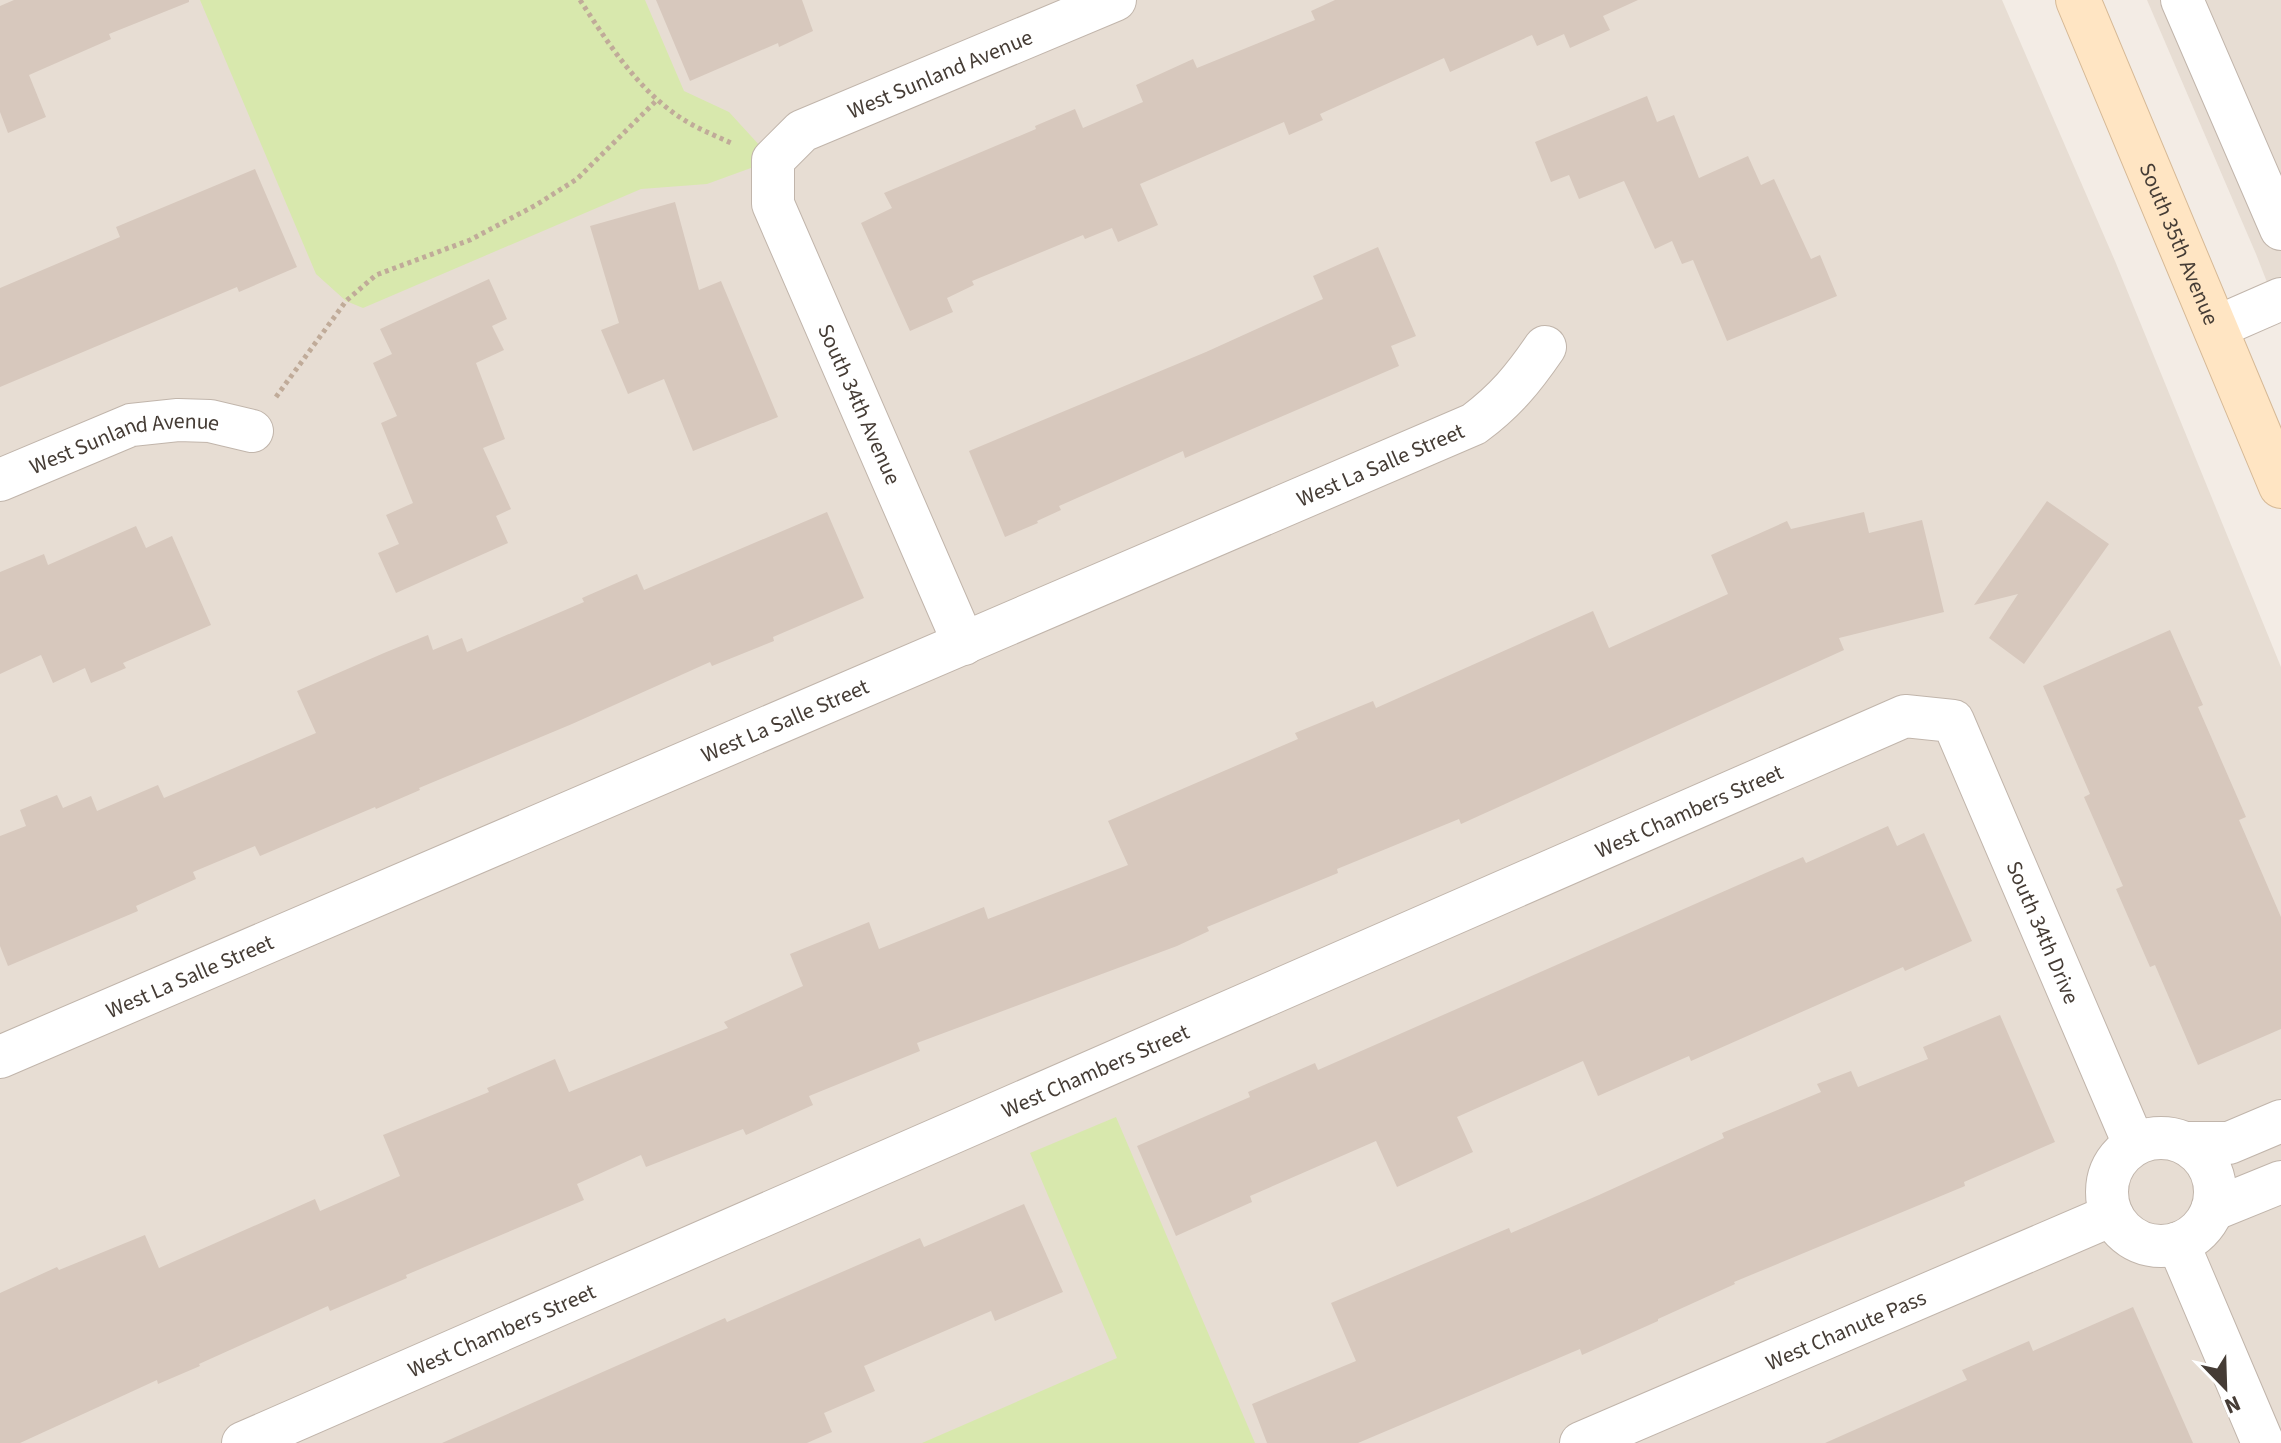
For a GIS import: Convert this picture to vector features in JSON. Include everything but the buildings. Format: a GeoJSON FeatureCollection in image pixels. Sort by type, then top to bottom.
{"type":"FeatureCollection","features":[{"type":"Feature","properties":{"kind":"main road","name":"South 35th Avenue"},"geometry":{"type":"LineString","coordinates":[[2078,0],[2281,486]]}},
{"type":"Feature","properties":{"kind":"street","name":"West Sunland Avenue"},"geometry":{"type":"LineString","coordinates":[[773,160],[802,131],[1115,0]]}},
{"type":"Feature","properties":{"kind":"street"},"geometry":{"type":"LineString","coordinates":[[2182,0],[2281,229]]}},
{"type":"Feature","properties":{"kind":"street","name":"South 34th Avenue"},"geometry":{"type":"LineString","coordinates":[[773,160],[773,204],[964,644]]}},
{"type":"Feature","properties":{"kind":"street"},"geometry":{"type":"LineString","coordinates":[[2217,327],[2281,299]]}},
{"type":"Feature","properties":{"kind":"street","name":"West La Salle Street"},"geometry":{"type":"LineString","coordinates":[[0,1057],[1474,424],[1502,404],[1545,347]]}},
{"type":"Feature","properties":{"kind":"street","name":"West Sunland Avenue"},"geometry":{"type":"LineString","coordinates":[[0,480],[131,425],[178,420],[210,421],[252,431]]}},
{"type":"Feature","properties":{"kind":"street","name":"West Chambers Street"},"geometry":{"type":"LineString","coordinates":[[243,1443],[1905,716],[1953,721]]}},
{"type":"Feature","properties":{"kind":"street","name":"South 34th Drive"},"geometry":{"type":"LineString","coordinates":[[1953,721],[2134,1144]]}},
{"type":"Feature","properties":{"kind":"street"},"geometry":{"type":"LineString","coordinates":[[2187,1143],[2209,1165],[2215,1180],[2216,1196],[2212,1210],[2193,1236],[2163,1246],[2147,1244],[2121,1228],[2112,1215],[2107,1184],[2122,1155],[2134,1144],[2151,1138],[2170,1138],[2187,1143],[2229,1143],[2281,1121]]}},
{"type":"Feature","properties":{"kind":"street"},"geometry":{"type":"LineString","coordinates":[[2212,1210],[2281,1182]]}},
{"type":"Feature","properties":{"kind":"street","name":"West Chanute Pass"},"geometry":{"type":"LineString","coordinates":[[1581,1443],[2112,1215]]}},
{"type":"Feature","properties":{"kind":"street"},"geometry":{"type":"LineString","coordinates":[[2178,1243],[2263,1443]]}},
{"type":"Feature","properties":{"kind":"path"},"geometry":{"type":"LineString","coordinates":[[580,0],[616,54],[657,100],[682,119],[731,143]]}},
{"type":"Feature","properties":{"kind":"path"},"geometry":{"type":"LineString","coordinates":[[252,431],[346,301],[376,275],[470,240],[546,199],[577,179],[657,100]]}},
{"type":"Feature","properties":{"kind":"shaded area"},"geometry":{"type":"Polygon","coordinates":[[[0,0],[2002,0],[2115,261],[2281,667],[2281,1443],[0,1443],[0,0]]]}},
{"type":"Feature","properties":{"kind":"shaded area"},"geometry":{"type":"Polygon","coordinates":[[[2147,0],[2281,0],[2281,318],[2256,254],[2147,0]]]}},
{"type":"Feature","properties":{"kind":"green space"},"geometry":{"type":"Polygon","coordinates":[[[200,0],[645,0],[684,91],[729,112],[773,160],[707,184],[641,189],[363,308],[346,301],[316,274],[200,0]]]}},
{"type":"Feature","properties":{"kind":"green space"},"geometry":{"type":"Polygon","coordinates":[[[1116,1117],[1255,1443],[922,1443],[1117,1358],[1030,1153],[1116,1117]]]}}]}
